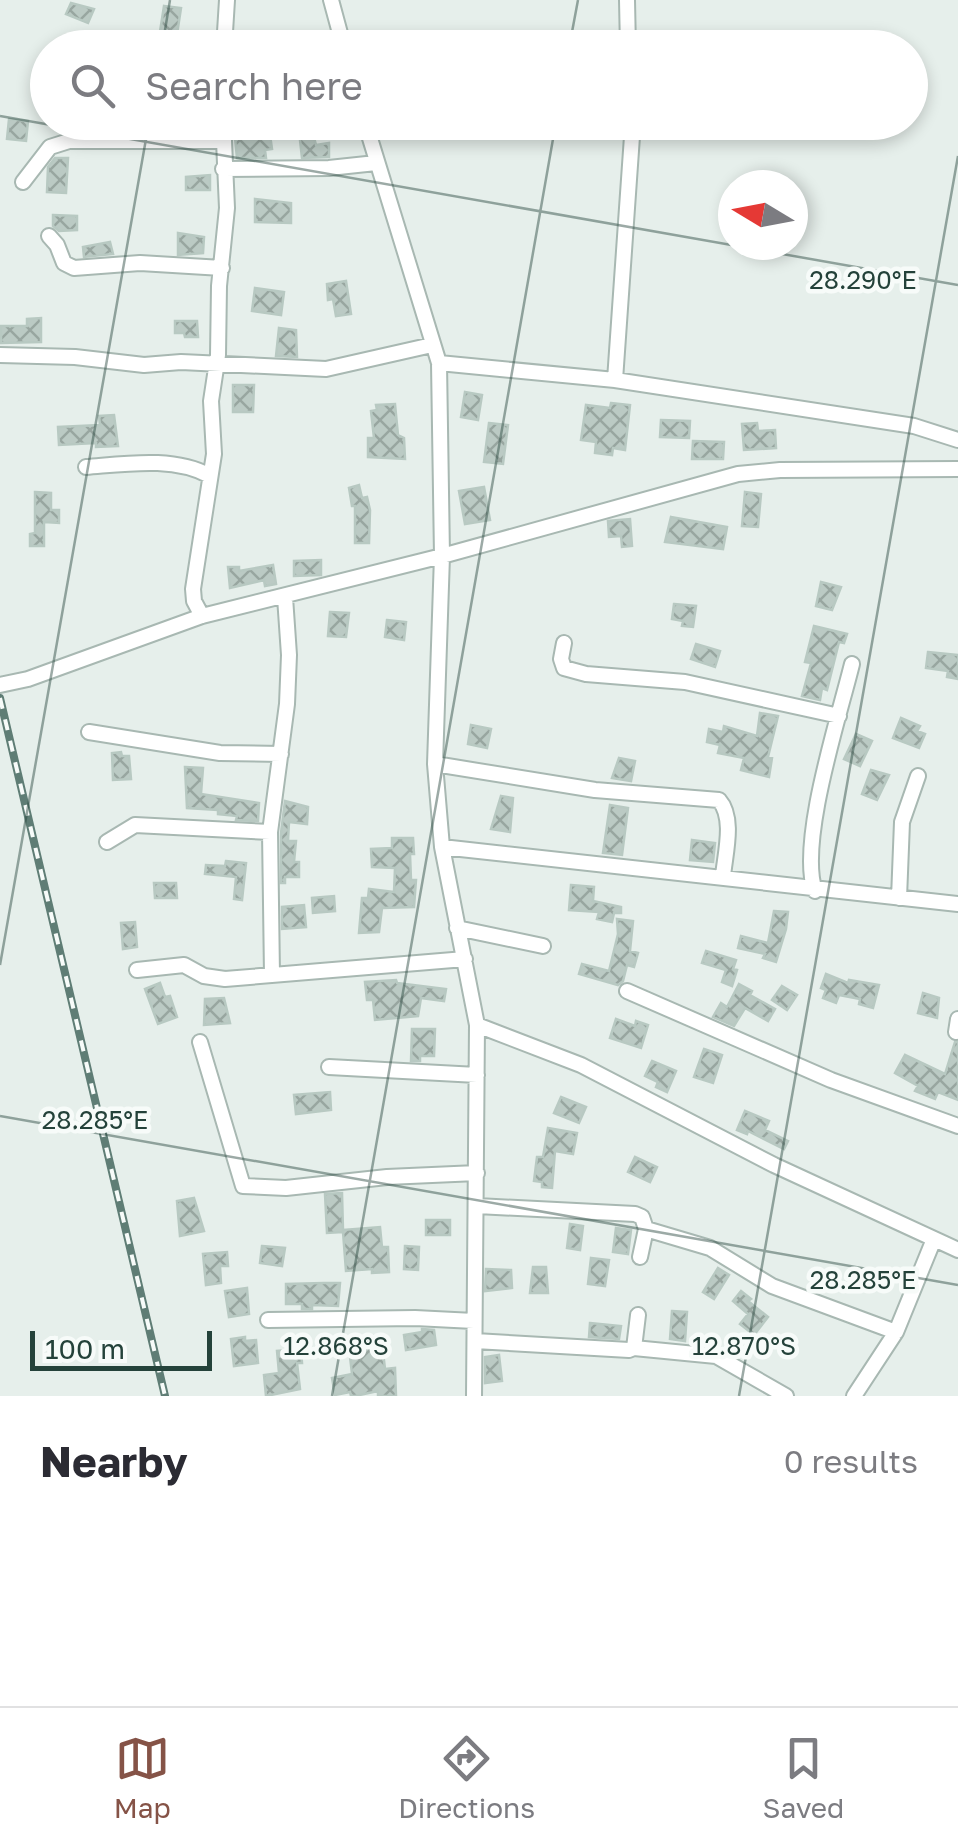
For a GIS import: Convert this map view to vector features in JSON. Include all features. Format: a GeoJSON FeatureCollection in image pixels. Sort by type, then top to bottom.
{"type":"FeatureCollection","features":[{"type":"Feature","properties":{"kind":"street"},"geometry":{"type":"LineString","coordinates":[[225,30],[226,0]]}},
{"type":"Feature","properties":{"kind":"street"},"geometry":{"type":"LineString","coordinates":[[330,0],[339,30]]}},
{"type":"Feature","properties":{"kind":"street"},"geometry":{"type":"LineString","coordinates":[[627,0],[628,30]]}},
{"type":"Feature","properties":{"kind":"street"},"geometry":{"type":"LineString","coordinates":[[22,182],[50,147],[69,140],[224,142],[227,208],[211,401],[214,442],[193,588],[194,601],[202,616]]}},
{"type":"Feature","properties":{"kind":"street"},"geometry":{"type":"LineString","coordinates":[[370,140],[439,363],[442,556],[435,764],[442,846],[477,1026],[474,1396]]}},
{"type":"Feature","properties":{"kind":"street"},"geometry":{"type":"LineString","coordinates":[[615,380],[632,140]]}},
{"type":"Feature","properties":{"kind":"street"},"geometry":{"type":"LineString","coordinates":[[223,169],[328,168],[376,163]]}},
{"type":"Feature","properties":{"kind":"street"},"geometry":{"type":"LineString","coordinates":[[49,236],[64,263],[74,268],[140,264],[222,268]]}},
{"type":"Feature","properties":{"kind":"street"},"geometry":{"type":"LineString","coordinates":[[0,356],[326,370],[432,345]]}},
{"type":"Feature","properties":{"kind":"street"},"geometry":{"type":"LineString","coordinates":[[439,363],[615,380],[914,426],[958,440]]}},
{"type":"Feature","properties":{"kind":"street"},"geometry":{"type":"LineString","coordinates":[[86,467],[164,464],[210,476]]}},
{"type":"Feature","properties":{"kind":"street"},"geometry":{"type":"LineString","coordinates":[[0,685],[28,679],[202,616],[442,556],[738,474],[780,470],[958,469]]}},
{"type":"Feature","properties":{"kind":"street"},"geometry":{"type":"LineString","coordinates":[[272,975],[270,832],[289,667],[284,597]]}},
{"type":"Feature","properties":{"kind":"street"},"geometry":{"type":"LineString","coordinates":[[564,643],[560,659],[564,668],[586,674],[685,682],[839,716]]}},
{"type":"Feature","properties":{"kind":"street"},"geometry":{"type":"LineString","coordinates":[[815,891],[810,870],[811,836],[852,664]]}},
{"type":"Feature","properties":{"kind":"street"},"geometry":{"type":"LineString","coordinates":[[89,732],[220,753],[280,754]]}},
{"type":"Feature","properties":{"kind":"street"},"geometry":{"type":"LineString","coordinates":[[435,764],[595,790],[719,800],[728,817],[723,876]]}},
{"type":"Feature","properties":{"kind":"street"},"geometry":{"type":"LineString","coordinates":[[899,898],[902,822],[918,776]]}},
{"type":"Feature","properties":{"kind":"street"},"geometry":{"type":"LineString","coordinates":[[107,842],[135,825],[270,832]]}},
{"type":"Feature","properties":{"kind":"street"},"geometry":{"type":"LineString","coordinates":[[442,846],[723,876],[815,891],[958,904]]}},
{"type":"Feature","properties":{"kind":"street"},"geometry":{"type":"LineString","coordinates":[[457,928],[543,946]]}},
{"type":"Feature","properties":{"kind":"street"},"geometry":{"type":"LineString","coordinates":[[137,970],[184,965],[204,976],[225,979],[465,959]]}},
{"type":"Feature","properties":{"kind":"street"},"geometry":{"type":"LineString","coordinates":[[626,990],[831,1080],[958,1126]]}},
{"type":"Feature","properties":{"kind":"street"},"geometry":{"type":"LineString","coordinates":[[477,1026],[581,1066],[756,1156],[958,1250]]}},
{"type":"Feature","properties":{"kind":"street"},"geometry":{"type":"LineString","coordinates":[[200,1042],[242,1186],[286,1188],[387,1176],[477,1173]]}},
{"type":"Feature","properties":{"kind":"street"},"geometry":{"type":"LineString","coordinates":[[328,1067],[477,1075]]}},
{"type":"Feature","properties":{"kind":"street"},"geometry":{"type":"LineString","coordinates":[[476,1206],[635,1214],[642,1217],[646,1230],[640,1257]]}},
{"type":"Feature","properties":{"kind":"street"},"geometry":{"type":"LineString","coordinates":[[646,1230],[710,1248],[772,1286],[896,1332]]}},
{"type":"Feature","properties":{"kind":"street"},"geometry":{"type":"LineString","coordinates":[[854,1396],[896,1332],[934,1238]]}},
{"type":"Feature","properties":{"kind":"street"},"geometry":{"type":"LineString","coordinates":[[634,1348],[638,1315]]}},
{"type":"Feature","properties":{"kind":"street"},"geometry":{"type":"LineString","coordinates":[[268,1320],[474,1320]]}},
{"type":"Feature","properties":{"kind":"street"},"geometry":{"type":"LineString","coordinates":[[475,1341],[716,1356],[786,1396]]}},
{"type":"Feature","properties":{"kind":"building"},"geometry":{"type":"Polygon","coordinates":[[[71,3],[94,9],[88,23],[66,14],[71,3]]]}},
{"type":"Feature","properties":{"kind":"building"},"geometry":{"type":"Polygon","coordinates":[[[164,6],[181,8],[178,30],[160,30],[164,6]]]}},
{"type":"Feature","properties":{"kind":"building"},"geometry":{"type":"Polygon","coordinates":[[[9,119],[28,121],[26,141],[7,139],[9,119]]]}},
{"type":"Feature","properties":{"kind":"building"},"geometry":{"type":"Polygon","coordinates":[[[235,140],[271,140],[272,149],[265,150],[266,158],[237,158],[235,140]]]}},
{"type":"Feature","properties":{"kind":"building"},"geometry":{"type":"Polygon","coordinates":[[[300,140],[315,140],[316,145],[329,143],[329,157],[302,158],[300,140]]]}},
{"type":"Feature","properties":{"kind":"building"},"geometry":{"type":"Polygon","coordinates":[[[55,158],[68,158],[66,193],[47,192],[48,167],[55,158]]]}},
{"type":"Feature","properties":{"kind":"building"},"geometry":{"type":"Polygon","coordinates":[[[210,175],[210,190],[186,190],[186,177],[210,175]]]}},
{"type":"Feature","properties":{"kind":"building"},"geometry":{"type":"Polygon","coordinates":[[[255,199],[291,203],[291,223],[255,222],[255,199]]]}},
{"type":"Feature","properties":{"kind":"building"},"geometry":{"type":"Polygon","coordinates":[[[53,215],[77,216],[77,230],[59,231],[53,226],[53,215]]]}},
{"type":"Feature","properties":{"kind":"building"},"geometry":{"type":"Polygon","coordinates":[[[178,233],[204,237],[203,253],[178,255],[178,233]]]}},
{"type":"Feature","properties":{"kind":"building"},"geometry":{"type":"Polygon","coordinates":[[[110,242],[113,254],[84,257],[83,247],[110,242]]]}},
{"type":"Feature","properties":{"kind":"building"},"geometry":{"type":"Polygon","coordinates":[[[346,281],[351,314],[336,316],[333,299],[328,300],[327,284],[346,281]]]}},
{"type":"Feature","properties":{"kind":"building"},"geometry":{"type":"Polygon","coordinates":[[[255,288],[284,292],[281,315],[252,311],[255,288]]]}},
{"type":"Feature","properties":{"kind":"building"},"geometry":{"type":"Polygon","coordinates":[[[41,318],[41,342],[1,343],[1,326],[27,326],[27,319],[41,318]]]}},
{"type":"Feature","properties":{"kind":"building"},"geometry":{"type":"Polygon","coordinates":[[[175,321],[197,321],[198,337],[175,333],[175,321]]]}},
{"type":"Feature","properties":{"kind":"building"},"geometry":{"type":"Polygon","coordinates":[[[279,328],[296,330],[297,357],[276,356],[279,328]]]}},
{"type":"Feature","properties":{"kind":"building"},"geometry":{"type":"Polygon","coordinates":[[[233,385],[254,385],[253,412],[233,412],[233,385]]]}},
{"type":"Feature","properties":{"kind":"building"},"geometry":{"type":"Polygon","coordinates":[[[465,392],[482,395],[478,420],[461,417],[465,392]]]}},
{"type":"Feature","properties":{"kind":"building"},"geometry":{"type":"Polygon","coordinates":[[[611,403],[630,405],[625,450],[613,448],[612,455],[595,453],[596,442],[581,440],[586,405],[610,408],[611,403]]]}},
{"type":"Feature","properties":{"kind":"building"},"geometry":{"type":"Polygon","coordinates":[[[395,404],[405,459],[368,457],[368,438],[374,438],[371,411],[377,410],[376,405],[395,404]]]}},
{"type":"Feature","properties":{"kind":"building"},"geometry":{"type":"Polygon","coordinates":[[[114,415],[118,446],[59,445],[58,427],[100,425],[99,416],[114,415]]]}},
{"type":"Feature","properties":{"kind":"building"},"geometry":{"type":"Polygon","coordinates":[[[661,420],[690,421],[689,438],[660,437],[661,420]]]}},
{"type":"Feature","properties":{"kind":"building"},"geometry":{"type":"Polygon","coordinates":[[[489,423],[508,425],[503,464],[484,462],[489,423]]]}},
{"type":"Feature","properties":{"kind":"building"},"geometry":{"type":"Polygon","coordinates":[[[757,423],[758,431],[775,430],[776,448],[744,450],[742,424],[757,423]]]}},
{"type":"Feature","properties":{"kind":"building"},"geometry":{"type":"Polygon","coordinates":[[[693,441],[724,442],[723,459],[692,459],[693,441]]]}},
{"type":"Feature","properties":{"kind":"building"},"geometry":{"type":"Polygon","coordinates":[[[359,485],[370,510],[369,543],[355,543],[355,506],[349,488],[359,485]]]}},
{"type":"Feature","properties":{"kind":"building"},"geometry":{"type":"Polygon","coordinates":[[[484,487],[490,520],[465,524],[459,491],[484,487]]]}},
{"type":"Feature","properties":{"kind":"building"},"geometry":{"type":"Polygon","coordinates":[[[35,492],[51,493],[51,510],[59,510],[59,523],[44,522],[44,546],[30,546],[30,534],[35,533],[35,492]]]}},
{"type":"Feature","properties":{"kind":"building"},"geometry":{"type":"Polygon","coordinates":[[[745,492],[761,494],[758,527],[742,526],[745,492]]]}},
{"type":"Feature","properties":{"kind":"building"},"geometry":{"type":"Polygon","coordinates":[[[671,517],[727,527],[723,549],[665,542],[671,517]]]}},
{"type":"Feature","properties":{"kind":"building"},"geometry":{"type":"Polygon","coordinates":[[[630,519],[632,546],[622,547],[621,536],[609,537],[608,521],[630,519]]]}},
{"type":"Feature","properties":{"kind":"building"},"geometry":{"type":"Polygon","coordinates":[[[321,560],[321,575],[294,576],[294,561],[321,560]]]}},
{"type":"Feature","properties":{"kind":"building"},"geometry":{"type":"Polygon","coordinates":[[[273,565],[276,584],[265,586],[264,580],[230,588],[228,567],[239,567],[239,571],[273,565]]]}},
{"type":"Feature","properties":{"kind":"building"},"geometry":{"type":"Polygon","coordinates":[[[821,582],[841,587],[832,610],[816,606],[821,582]]]}},
{"type":"Feature","properties":{"kind":"building"},"geometry":{"type":"Polygon","coordinates":[[[674,604],[696,606],[693,627],[672,619],[674,604]]]}},
{"type":"Feature","properties":{"kind":"building"},"geometry":{"type":"Polygon","coordinates":[[[330,612],[349,613],[346,637],[328,636],[330,612]]]}},
{"type":"Feature","properties":{"kind":"building"},"geometry":{"type":"Polygon","coordinates":[[[387,620],[406,622],[404,640],[385,637],[387,620]]]}},
{"type":"Feature","properties":{"kind":"building"},"geometry":{"type":"Polygon","coordinates":[[[814,626],[847,634],[844,643],[839,642],[827,690],[822,688],[820,700],[802,696],[811,663],[805,662],[814,626]]]}},
{"type":"Feature","properties":{"kind":"building"},"geometry":{"type":"Polygon","coordinates":[[[696,644],[720,651],[715,667],[691,659],[696,644]]]}},
{"type":"Feature","properties":{"kind":"building"},"geometry":{"type":"Polygon","coordinates":[[[928,652],[958,655],[958,679],[947,677],[948,671],[926,668],[928,652]]]}},
{"type":"Feature","properties":{"kind":"building"},"geometry":{"type":"Polygon","coordinates":[[[760,713],[778,716],[768,757],[772,758],[769,777],[741,770],[744,758],[718,753],[720,745],[707,742],[709,729],[723,732],[724,726],[757,736],[760,713]]]}},
{"type":"Feature","properties":{"kind":"building"},"geometry":{"type":"Polygon","coordinates":[[[901,718],[920,726],[917,731],[925,734],[919,748],[893,738],[901,718]]]}},
{"type":"Feature","properties":{"kind":"building"},"geometry":{"type":"Polygon","coordinates":[[[471,725],[491,729],[487,748],[468,744],[471,725]]]}},
{"type":"Feature","properties":{"kind":"building"},"geometry":{"type":"Polygon","coordinates":[[[856,734],[872,741],[860,766],[844,759],[856,734]]]}},
{"type":"Feature","properties":{"kind":"building"},"geometry":{"type":"Polygon","coordinates":[[[121,752],[122,756],[129,756],[131,779],[113,780],[112,753],[121,752]]]}},
{"type":"Feature","properties":{"kind":"building"},"geometry":{"type":"Polygon","coordinates":[[[619,758],[635,761],[631,781],[612,778],[619,758]]]}},
{"type":"Feature","properties":{"kind":"building"},"geometry":{"type":"Polygon","coordinates":[[[185,767],[203,768],[201,794],[259,803],[258,821],[236,820],[237,816],[218,814],[218,810],[187,808],[185,767]]]}},
{"type":"Feature","properties":{"kind":"building"},"geometry":{"type":"Polygon","coordinates":[[[871,770],[889,775],[877,800],[862,794],[871,770]]]}},
{"type":"Feature","properties":{"kind":"building"},"geometry":{"type":"Polygon","coordinates":[[[501,796],[513,798],[510,832],[491,829],[501,796]]]}},
{"type":"Feature","properties":{"kind":"building"},"geometry":{"type":"Polygon","coordinates":[[[285,801],[308,807],[307,824],[289,822],[288,841],[296,841],[294,862],[299,862],[299,877],[285,877],[285,883],[281,883],[281,833],[285,801]]]}},
{"type":"Feature","properties":{"kind":"building"},"geometry":{"type":"Polygon","coordinates":[[[610,805],[628,808],[622,855],[603,853],[610,805]]]}},
{"type":"Feature","properties":{"kind":"building"},"geometry":{"type":"Polygon","coordinates":[[[392,838],[413,838],[414,854],[410,854],[411,880],[416,880],[414,907],[382,908],[379,932],[359,933],[362,898],[368,898],[369,889],[394,892],[395,868],[372,867],[371,849],[392,848],[392,838]]]}},
{"type":"Feature","properties":{"kind":"building"},"geometry":{"type":"Polygon","coordinates":[[[692,840],[715,843],[713,862],[690,860],[692,840]]]}},
{"type":"Feature","properties":{"kind":"building"},"geometry":{"type":"Polygon","coordinates":[[[226,861],[246,863],[242,900],[234,899],[236,877],[205,874],[206,865],[225,866],[226,861]]]}},
{"type":"Feature","properties":{"kind":"building"},"geometry":{"type":"Polygon","coordinates":[[[154,883],[176,883],[177,898],[155,898],[154,883]]]}},
{"type":"Feature","properties":{"kind":"building"},"geometry":{"type":"Polygon","coordinates":[[[571,885],[594,887],[593,901],[621,907],[621,913],[614,913],[612,922],[597,919],[599,912],[569,910],[571,885]]]}},
{"type":"Feature","properties":{"kind":"building"},"geometry":{"type":"Polygon","coordinates":[[[334,896],[335,911],[313,913],[312,898],[334,896]]]}},
{"type":"Feature","properties":{"kind":"building"},"geometry":{"type":"Polygon","coordinates":[[[304,905],[306,927],[282,929],[282,907],[304,905]]]}},
{"type":"Feature","properties":{"kind":"building"},"geometry":{"type":"Polygon","coordinates":[[[774,911],[788,912],[776,962],[763,958],[765,954],[738,948],[741,936],[768,943],[774,911]]]}},
{"type":"Feature","properties":{"kind":"building"},"geometry":{"type":"Polygon","coordinates":[[[617,919],[633,921],[630,951],[638,953],[634,967],[627,965],[618,985],[579,974],[582,964],[609,971],[618,934],[617,919]]]}},
{"type":"Feature","properties":{"kind":"building"},"geometry":{"type":"Polygon","coordinates":[[[135,922],[137,947],[123,949],[121,923],[135,922]]]}},
{"type":"Feature","properties":{"kind":"building"},"geometry":{"type":"Polygon","coordinates":[[[706,951],[736,960],[732,986],[722,982],[726,970],[702,963],[706,951]]]}},
{"type":"Feature","properties":{"kind":"building"},"geometry":{"type":"Polygon","coordinates":[[[826,974],[848,983],[849,980],[879,985],[873,1008],[859,1004],[860,999],[839,995],[836,1003],[823,998],[826,990],[821,988],[826,974]]]}},
{"type":"Feature","properties":{"kind":"building"},"geometry":{"type":"Polygon","coordinates":[[[396,980],[446,989],[444,1001],[421,998],[418,1016],[375,1020],[373,1000],[367,1000],[365,982],[396,980]]]}},
{"type":"Feature","properties":{"kind":"building"},"geometry":{"type":"Polygon","coordinates":[[[160,983],[165,997],[170,996],[177,1017],[158,1024],[145,989],[160,983]]]}},
{"type":"Feature","properties":{"kind":"building"},"geometry":{"type":"Polygon","coordinates":[[[739,984],[775,1009],[768,1021],[745,1008],[734,1026],[713,1017],[721,1003],[727,1007],[739,984]]]}},
{"type":"Feature","properties":{"kind":"building"},"geometry":{"type":"Polygon","coordinates":[[[782,986],[797,995],[787,1010],[772,1000],[782,986]]]}},
{"type":"Feature","properties":{"kind":"building"},"geometry":{"type":"Polygon","coordinates":[[[923,993],[939,998],[937,1018],[918,1013],[923,993]]]}},
{"type":"Feature","properties":{"kind":"building"},"geometry":{"type":"Polygon","coordinates":[[[224,998],[230,1023],[204,1025],[205,999],[224,998]]]}},
{"type":"Feature","properties":{"kind":"building"},"geometry":{"type":"Polygon","coordinates":[[[616,1019],[635,1026],[636,1021],[648,1025],[641,1048],[610,1038],[616,1019]]]}},
{"type":"Feature","properties":{"kind":"building"},"geometry":{"type":"Polygon","coordinates":[[[412,1029],[435,1029],[434,1056],[411,1061],[412,1029]]]}},
{"type":"Feature","properties":{"kind":"building"},"geometry":{"type":"Polygon","coordinates":[[[955,1042],[958,1100],[938,1092],[935,1099],[915,1091],[918,1086],[895,1073],[905,1055],[945,1074],[955,1042]]]}},
{"type":"Feature","properties":{"kind":"building"},"geometry":{"type":"Polygon","coordinates":[[[704,1049],[722,1055],[713,1083],[694,1077],[704,1049]]]}},
{"type":"Feature","properties":{"kind":"building"},"geometry":{"type":"Polygon","coordinates":[[[652,1061],[676,1071],[667,1092],[645,1076],[652,1061]]]}},
{"type":"Feature","properties":{"kind":"building"},"geometry":{"type":"Polygon","coordinates":[[[330,1092],[331,1110],[296,1114],[294,1095],[330,1092]]]}},
{"type":"Feature","properties":{"kind":"building"},"geometry":{"type":"Polygon","coordinates":[[[561,1097],[586,1107],[579,1123],[554,1113],[561,1097]]]}},
{"type":"Feature","properties":{"kind":"building"},"geometry":{"type":"Polygon","coordinates":[[[745,1111],[769,1121],[765,1130],[788,1141],[784,1149],[748,1131],[747,1134],[737,1130],[745,1111]]]}},
{"type":"Feature","properties":{"kind":"building"},"geometry":{"type":"Polygon","coordinates":[[[548,1128],[577,1133],[573,1154],[555,1151],[552,1188],[534,1181],[537,1157],[543,1157],[548,1128]]]}},
{"type":"Feature","properties":{"kind":"building"},"geometry":{"type":"Polygon","coordinates":[[[635,1157],[657,1167],[650,1182],[628,1172],[635,1157]]]}},
{"type":"Feature","properties":{"kind":"building"},"geometry":{"type":"Polygon","coordinates":[[[342,1193],[343,1230],[380,1227],[382,1247],[388,1247],[389,1272],[346,1271],[343,1232],[327,1233],[325,1194],[342,1193]]]}},
{"type":"Feature","properties":{"kind":"building"},"geometry":{"type":"Polygon","coordinates":[[[194,1198],[204,1231],[180,1236],[177,1201],[194,1198]]]}},
{"type":"Feature","properties":{"kind":"building"},"geometry":{"type":"Polygon","coordinates":[[[426,1220],[450,1220],[450,1235],[426,1235],[426,1220]]]}},
{"type":"Feature","properties":{"kind":"building"},"geometry":{"type":"Polygon","coordinates":[[[570,1224],[583,1226],[580,1250],[567,1248],[570,1224]]]}},
{"type":"Feature","properties":{"kind":"building"},"geometry":{"type":"Polygon","coordinates":[[[616,1228],[631,1230],[628,1254],[613,1252],[616,1228]]]}},
{"type":"Feature","properties":{"kind":"building"},"geometry":{"type":"Polygon","coordinates":[[[262,1246],[285,1248],[282,1266],[260,1263],[262,1246]]]}},
{"type":"Feature","properties":{"kind":"building"},"geometry":{"type":"Polygon","coordinates":[[[405,1246],[419,1247],[418,1270],[404,1269],[405,1246]]]}},
{"type":"Feature","properties":{"kind":"building"},"geometry":{"type":"Polygon","coordinates":[[[227,1252],[228,1266],[220,1266],[221,1283],[206,1285],[203,1254],[227,1252]]]}},
{"type":"Feature","properties":{"kind":"building"},"geometry":{"type":"Polygon","coordinates":[[[591,1258],[609,1260],[605,1286],[588,1284],[591,1258]]]}},
{"type":"Feature","properties":{"kind":"building"},"geometry":{"type":"Polygon","coordinates":[[[533,1267],[546,1267],[548,1293],[530,1293],[533,1267]]]}},
{"type":"Feature","properties":{"kind":"building"},"geometry":{"type":"Polygon","coordinates":[[[718,1268],[729,1275],[714,1299],[703,1292],[718,1268]]]}},
{"type":"Feature","properties":{"kind":"building"},"geometry":{"type":"Polygon","coordinates":[[[486,1269],[511,1270],[512,1288],[485,1291],[486,1269]]]}},
{"type":"Feature","properties":{"kind":"building"},"geometry":{"type":"Polygon","coordinates":[[[340,1283],[338,1306],[312,1305],[312,1309],[302,1309],[302,1304],[286,1304],[286,1284],[340,1283]]]}},
{"type":"Feature","properties":{"kind":"building"},"geometry":{"type":"Polygon","coordinates":[[[247,1288],[249,1314],[229,1317],[225,1291],[247,1288]]]}},
{"type":"Feature","properties":{"kind":"building"},"geometry":{"type":"Polygon","coordinates":[[[741,1291],[768,1317],[754,1335],[740,1324],[748,1314],[733,1301],[741,1291]]]}},
{"type":"Feature","properties":{"kind":"building"},"geometry":{"type":"Polygon","coordinates":[[[672,1311],[687,1312],[685,1341],[670,1339],[672,1311]]]}},
{"type":"Feature","properties":{"kind":"building"},"geometry":{"type":"Polygon","coordinates":[[[590,1323],[621,1326],[619,1339],[589,1337],[590,1323]]]}},
{"type":"Feature","properties":{"kind":"building"},"geometry":{"type":"Polygon","coordinates":[[[434,1330],[436,1345],[406,1350],[404,1335],[434,1330]]]}},
{"type":"Feature","properties":{"kind":"building"},"geometry":{"type":"Polygon","coordinates":[[[381,1335],[385,1369],[395,1368],[396,1396],[378,1396],[378,1391],[335,1395],[332,1378],[352,1374],[348,1339],[381,1335]]]}},
{"type":"Feature","properties":{"kind":"building"},"geometry":{"type":"Polygon","coordinates":[[[245,1337],[245,1341],[256,1340],[258,1363],[234,1366],[231,1339],[245,1337]]]}},
{"type":"Feature","properties":{"kind":"building"},"geometry":{"type":"Polygon","coordinates":[[[301,1349],[302,1363],[297,1363],[300,1389],[266,1396],[264,1375],[279,1373],[277,1351],[301,1349]]]}},
{"type":"Feature","properties":{"kind":"building"},"geometry":{"type":"Polygon","coordinates":[[[499,1355],[502,1381],[485,1383],[485,1357],[499,1355]]]}},
{"type":"Feature","properties":{"kind":"railway"},"geometry":{"type":"LineString","coordinates":[[0,698],[165,1396]]}}]}
